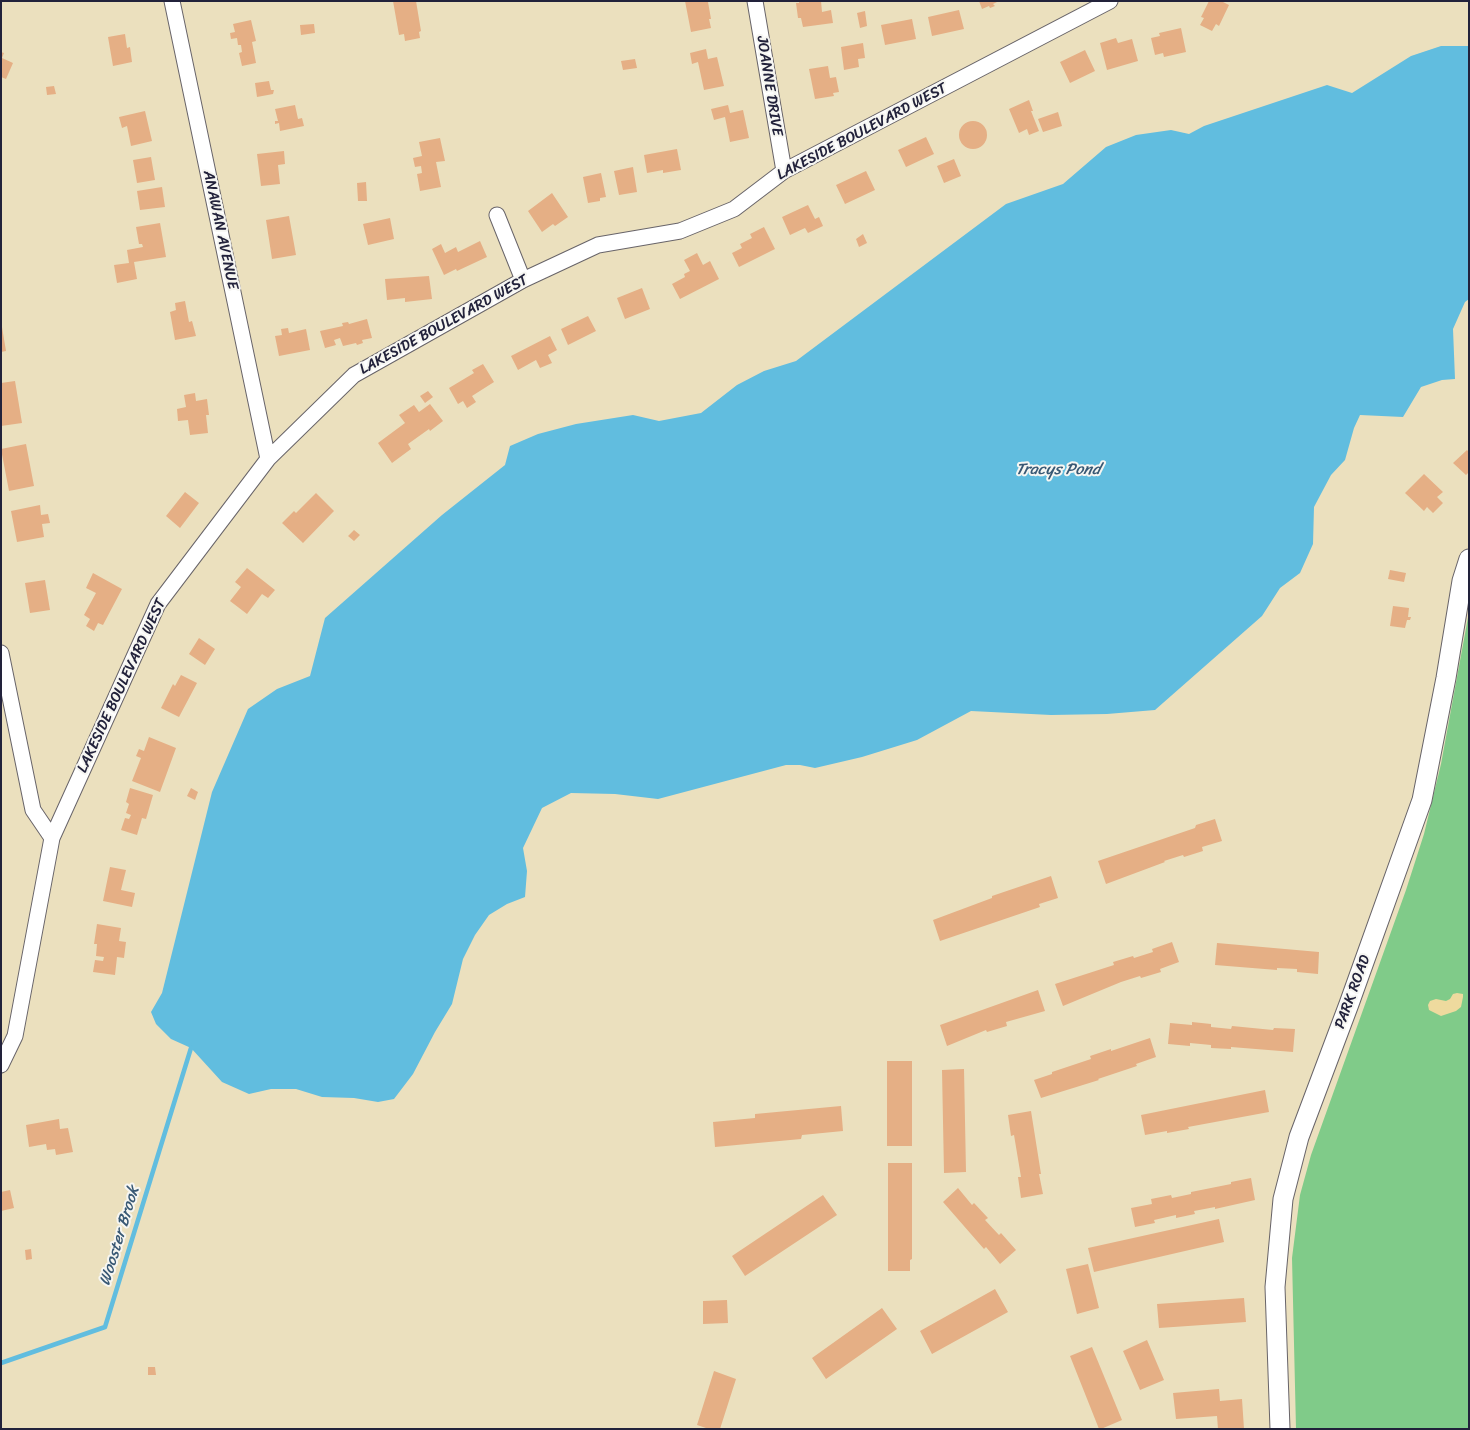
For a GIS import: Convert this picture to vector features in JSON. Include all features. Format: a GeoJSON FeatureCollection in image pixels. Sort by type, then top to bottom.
{"type":"FeatureCollection","features":[{"type":"Feature","properties":{"kind":"main road","name":"PARK ROAD"},"geometry":{"type":"LineString","coordinates":[[1280,1429],[1275,1287],[1283,1199],[1299,1137],[1350,1004],[1422,800],[1469,559]]}},
{"type":"Feature","properties":{"kind":"street","name":"ANAWAN AVENUE"},"geometry":{"type":"LineString","coordinates":[[172,1],[268,459]]}},
{"type":"Feature","properties":{"kind":"street","name":"JOANNE DRIVE"},"geometry":{"type":"LineString","coordinates":[[755,1],[784,171]]}},
{"type":"Feature","properties":{"kind":"street","name":"LAKESIDE BOULEVARD WEST"},"geometry":{"type":"LineString","coordinates":[[1,1065],[16,1036],[52,838],[158,604],[268,459],[354,375],[524,280],[598,245],[680,231],[734,209],[784,171],[1110,1]]}},
{"type":"Feature","properties":{"kind":"street"},"geometry":{"type":"LineString","coordinates":[[497,214],[524,280]]}},
{"type":"Feature","properties":{"kind":"street"},"geometry":{"type":"LineString","coordinates":[[1,653],[33,810],[52,838]]}},
{"type":"Feature","properties":{"kind":"green space"},"geometry":{"type":"Polygon","coordinates":[[[1469,612],[1469,1429],[1296,1429],[1292,1258],[1300,1195],[1311,1155],[1406,890],[1424,834],[1441,764],[1469,612]]]}},
{"type":"Feature","properties":{"kind":"sand"},"geometry":{"type":"Polygon","coordinates":[[[1453,994],[1463,994],[1463,997],[1461,1007],[1456,1011],[1441,1016],[1429,1010],[1428,1005],[1430,1001],[1436,999],[1446,1001],[1453,994]]]}},
{"type":"Feature","properties":{"kind":"water","name":"Tracys Pond"},"geometry":{"type":"Polygon","coordinates":[[[1441,46],[1469,46],[1469,299],[1465,302],[1453,329],[1455,379],[1442,380],[1421,387],[1403,417],[1360,415],[1354,428],[1345,460],[1331,475],[1314,507],[1313,544],[1300,573],[1280,588],[1262,616],[1155,710],[1107,714],[1051,715],[971,711],[917,740],[862,757],[815,768],[786,765],[658,799],[615,794],[571,793],[542,808],[523,848],[527,871],[525,897],[507,904],[489,915],[475,935],[463,959],[452,1004],[413,1074],[394,1099],[378,1102],[354,1098],[322,1097],[296,1089],[271,1089],[249,1094],[222,1082],[191,1048],[171,1039],[156,1024],[151,1012],[162,993],[212,792],[248,709],[277,689],[310,676],[325,618],[442,515],[505,465],[510,446],[538,434],[576,424],[633,415],[659,421],[701,413],[737,385],[764,371],[796,361],[1006,204],[1063,184],[1106,147],[1136,135],[1171,130],[1189,134],[1204,126],[1327,85],[1352,93],[1411,56],[1441,46]]]}},
{"type":"Feature","properties":{"kind":"building"},"geometry":{"type":"Polygon","coordinates":[[[393,1],[416,1],[421,31],[419,32],[420,38],[405,41],[404,34],[399,35],[393,1]]]}},
{"type":"Feature","properties":{"kind":"building"},"geometry":{"type":"Polygon","coordinates":[[[685,1],[708,2],[711,28],[691,32],[685,1]]]}},
{"type":"Feature","properties":{"kind":"building"},"geometry":{"type":"Polygon","coordinates":[[[799,1],[821,1],[822,12],[831,10],[833,23],[803,27],[801,18],[798,18],[796,3],[799,3],[799,1]]]}},
{"type":"Feature","properties":{"kind":"building"},"geometry":{"type":"Polygon","coordinates":[[[979,1],[999,1],[993,4],[995,6],[982,9],[979,1]]]}},
{"type":"Feature","properties":{"kind":"building"},"geometry":{"type":"Polygon","coordinates":[[[1209,1],[1221,1],[1229,5],[1219,26],[1216,24],[1212,31],[1200,25],[1204,18],[1201,17],[1209,1]]]}},
{"type":"Feature","properties":{"kind":"building"},"geometry":{"type":"Polygon","coordinates":[[[959,10],[964,29],[932,36],[928,17],[959,10]]]}},
{"type":"Feature","properties":{"kind":"building"},"geometry":{"type":"Polygon","coordinates":[[[865,11],[867,26],[860,28],[857,13],[865,11]]]}},
{"type":"Feature","properties":{"kind":"building"},"geometry":{"type":"Polygon","coordinates":[[[912,19],[916,39],[885,45],[881,25],[912,19]]]}},
{"type":"Feature","properties":{"kind":"building"},"geometry":{"type":"Polygon","coordinates":[[[251,20],[256,41],[252,42],[256,63],[242,66],[239,53],[242,52],[241,45],[238,45],[237,38],[231,39],[230,33],[235,32],[233,24],[251,20]]]}},
{"type":"Feature","properties":{"kind":"building"},"geometry":{"type":"Polygon","coordinates":[[[314,24],[315,33],[301,35],[300,25],[314,24]]]}},
{"type":"Feature","properties":{"kind":"building"},"geometry":{"type":"Polygon","coordinates":[[[1181,28],[1186,52],[1164,57],[1163,53],[1155,55],[1151,38],[1160,36],[1159,33],[1181,28]]]}},
{"type":"Feature","properties":{"kind":"building"},"geometry":{"type":"Polygon","coordinates":[[[125,34],[127,48],[130,47],[132,62],[113,66],[108,37],[125,34]]]}},
{"type":"Feature","properties":{"kind":"building"},"geometry":{"type":"Polygon","coordinates":[[[1116,38],[1118,43],[1132,39],[1138,61],[1107,70],[1100,43],[1116,38]]]}},
{"type":"Feature","properties":{"kind":"building"},"geometry":{"type":"Polygon","coordinates":[[[863,43],[865,58],[858,59],[859,67],[844,70],[841,47],[863,43]]]}},
{"type":"Feature","properties":{"kind":"building"},"geometry":{"type":"Polygon","coordinates":[[[706,49],[708,59],[717,57],[724,86],[704,90],[698,62],[692,64],[690,53],[706,49]]]}},
{"type":"Feature","properties":{"kind":"building"},"geometry":{"type":"Polygon","coordinates":[[[1085,50],[1095,71],[1070,83],[1060,62],[1085,50]]]}},
{"type":"Feature","properties":{"kind":"building"},"geometry":{"type":"Polygon","coordinates":[[[1,52],[4,53],[2,58],[13,63],[6,79],[1,77],[1,52]]]}},
{"type":"Feature","properties":{"kind":"building"},"geometry":{"type":"Polygon","coordinates":[[[635,59],[637,68],[623,70],[621,61],[635,59]]]}},
{"type":"Feature","properties":{"kind":"building"},"geometry":{"type":"Polygon","coordinates":[[[828,66],[830,78],[836,77],[839,92],[833,93],[834,96],[815,99],[809,69],[828,66]]]}},
{"type":"Feature","properties":{"kind":"building"},"geometry":{"type":"Polygon","coordinates":[[[269,81],[271,90],[274,90],[273,94],[257,97],[255,83],[269,81]]]}},
{"type":"Feature","properties":{"kind":"building"},"geometry":{"type":"Polygon","coordinates":[[[54,86],[56,94],[47,95],[46,87],[54,86]]]}},
{"type":"Feature","properties":{"kind":"building"},"geometry":{"type":"Polygon","coordinates":[[[1029,100],[1039,131],[1029,135],[1027,129],[1019,133],[1009,109],[1029,100]]]}},
{"type":"Feature","properties":{"kind":"building"},"geometry":{"type":"Polygon","coordinates":[[[295,105],[298,119],[302,118],[304,126],[280,131],[279,123],[275,124],[275,121],[278,121],[275,109],[295,105]]]}},
{"type":"Feature","properties":{"kind":"building"},"geometry":{"type":"Polygon","coordinates":[[[728,105],[730,113],[743,110],[749,138],[730,142],[725,117],[714,120],[711,109],[728,105]]]}},
{"type":"Feature","properties":{"kind":"building"},"geometry":{"type":"Polygon","coordinates":[[[145,111],[152,141],[131,146],[127,126],[122,128],[119,117],[145,111]]]}},
{"type":"Feature","properties":{"kind":"building"},"geometry":{"type":"Polygon","coordinates":[[[1058,112],[1062,126],[1043,132],[1038,119],[1058,112]]]}},
{"type":"Feature","properties":{"kind":"building"},"geometry":{"type":"Polygon","coordinates":[[[973,121],[983,125],[987,135],[983,145],[973,149],[963,145],[959,135],[963,125],[973,121]]]}},
{"type":"Feature","properties":{"kind":"building"},"geometry":{"type":"Polygon","coordinates":[[[926,137],[934,154],[906,167],[898,150],[926,137]]]}},
{"type":"Feature","properties":{"kind":"building"},"geometry":{"type":"Polygon","coordinates":[[[440,138],[445,161],[436,162],[441,187],[420,191],[417,174],[422,173],[421,166],[415,167],[413,158],[422,156],[419,142],[440,138]]]}},
{"type":"Feature","properties":{"kind":"building"},"geometry":{"type":"Polygon","coordinates":[[[677,149],[681,170],[663,173],[663,170],[647,173],[644,155],[677,149]]]}},
{"type":"Feature","properties":{"kind":"building"},"geometry":{"type":"Polygon","coordinates":[[[284,151],[285,164],[278,165],[280,184],[261,186],[257,154],[284,151]]]}},
{"type":"Feature","properties":{"kind":"building"},"geometry":{"type":"Polygon","coordinates":[[[151,157],[155,180],[137,183],[133,160],[151,157]]]}},
{"type":"Feature","properties":{"kind":"building"},"geometry":{"type":"Polygon","coordinates":[[[954,159],[961,176],[944,183],[937,166],[954,159]]]}},
{"type":"Feature","properties":{"kind":"building"},"geometry":{"type":"Polygon","coordinates":[[[633,167],[637,192],[619,195],[614,171],[633,167]]]}},
{"type":"Feature","properties":{"kind":"building"},"geometry":{"type":"Polygon","coordinates":[[[866,171],[875,190],[845,204],[836,185],[866,171]]]}},
{"type":"Feature","properties":{"kind":"building"},"geometry":{"type":"Polygon","coordinates":[[[601,173],[606,197],[600,198],[600,201],[588,203],[583,177],[601,173]]]}},
{"type":"Feature","properties":{"kind":"building"},"geometry":{"type":"Polygon","coordinates":[[[366,182],[367,201],[358,201],[357,183],[366,182]]]}},
{"type":"Feature","properties":{"kind":"building"},"geometry":{"type":"Polygon","coordinates":[[[162,187],[165,207],[140,210],[137,191],[162,187]]]}},
{"type":"Feature","properties":{"kind":"building"},"geometry":{"type":"Polygon","coordinates":[[[552,193],[568,217],[542,232],[528,211],[552,193]]]}},
{"type":"Feature","properties":{"kind":"building"},"geometry":{"type":"Polygon","coordinates":[[[808,205],[815,219],[819,217],[823,226],[808,233],[805,228],[790,235],[782,217],[808,205]]]}},
{"type":"Feature","properties":{"kind":"building"},"geometry":{"type":"Polygon","coordinates":[[[289,216],[296,255],[272,259],[266,220],[289,216]]]}},
{"type":"Feature","properties":{"kind":"building"},"geometry":{"type":"Polygon","coordinates":[[[390,218],[394,239],[368,245],[363,224],[390,218]]]}},
{"type":"Feature","properties":{"kind":"building"},"geometry":{"type":"Polygon","coordinates":[[[160,223],[166,257],[134,262],[137,279],[117,283],[114,265],[129,263],[127,250],[143,247],[142,244],[139,244],[136,227],[160,223]]]}},
{"type":"Feature","properties":{"kind":"building"},"geometry":{"type":"Polygon","coordinates":[[[764,227],[775,249],[739,267],[732,253],[742,248],[740,244],[752,238],[750,234],[764,227]]]}},
{"type":"Feature","properties":{"kind":"building"},"geometry":{"type":"Polygon","coordinates":[[[863,234],[867,243],[859,247],[856,239],[863,234]]]}},
{"type":"Feature","properties":{"kind":"building"},"geometry":{"type":"Polygon","coordinates":[[[480,241],[487,257],[444,275],[432,249],[441,244],[445,253],[456,247],[458,252],[480,241]]]}},
{"type":"Feature","properties":{"kind":"building"},"geometry":{"type":"Polygon","coordinates":[[[697,253],[703,265],[710,261],[719,279],[680,299],[672,284],[685,277],[684,274],[690,271],[684,260],[697,253]]]}},
{"type":"Feature","properties":{"kind":"building"},"geometry":{"type":"Polygon","coordinates":[[[429,276],[432,299],[405,302],[405,298],[387,300],[385,279],[429,276]]]}},
{"type":"Feature","properties":{"kind":"building"},"geometry":{"type":"Polygon","coordinates":[[[642,288],[650,309],[625,319],[617,298],[642,288]]]}},
{"type":"Feature","properties":{"kind":"building"},"geometry":{"type":"Polygon","coordinates":[[[185,301],[189,322],[192,321],[196,336],[175,340],[170,312],[176,310],[175,303],[185,301]]]}},
{"type":"Feature","properties":{"kind":"building"},"geometry":{"type":"Polygon","coordinates":[[[588,316],[596,331],[568,345],[561,329],[588,316]]]}},
{"type":"Feature","properties":{"kind":"building"},"geometry":{"type":"Polygon","coordinates":[[[367,319],[372,338],[362,340],[363,343],[357,345],[356,343],[343,346],[340,338],[334,340],[336,345],[325,348],[320,331],[343,326],[342,323],[348,322],[349,324],[367,319]]]}},
{"type":"Feature","properties":{"kind":"building"},"geometry":{"type":"Polygon","coordinates":[[[1,328],[6,351],[1,352],[1,328]]]}},
{"type":"Feature","properties":{"kind":"building"},"geometry":{"type":"Polygon","coordinates":[[[288,328],[289,333],[306,329],[310,350],[279,356],[275,336],[282,335],[281,329],[288,328]]]}},
{"type":"Feature","properties":{"kind":"building"},"geometry":{"type":"Polygon","coordinates":[[[550,336],[557,350],[548,355],[552,363],[540,368],[536,360],[518,370],[511,356],[550,336]]]}},
{"type":"Feature","properties":{"kind":"building"},"geometry":{"type":"Polygon","coordinates":[[[483,364],[494,382],[472,396],[476,402],[467,408],[463,401],[458,404],[449,388],[474,373],[472,370],[483,364]]]}},
{"type":"Feature","properties":{"kind":"building"},"geometry":{"type":"Polygon","coordinates":[[[15,381],[22,423],[1,426],[1,383],[15,381]]]}},
{"type":"Feature","properties":{"kind":"building"},"geometry":{"type":"Polygon","coordinates":[[[428,391],[433,397],[425,403],[420,396],[428,391]]]}},
{"type":"Feature","properties":{"kind":"building"},"geometry":{"type":"Polygon","coordinates":[[[195,393],[196,401],[207,399],[209,415],[206,415],[208,433],[190,435],[188,420],[178,421],[177,409],[186,407],[184,395],[195,393]]]}},
{"type":"Feature","properties":{"kind":"building"},"geometry":{"type":"Polygon","coordinates":[[[430,404],[443,421],[408,444],[411,449],[392,463],[378,443],[405,423],[399,415],[414,405],[419,412],[430,404]]]}},
{"type":"Feature","properties":{"kind":"building"},"geometry":{"type":"Polygon","coordinates":[[[26,444],[34,486],[9,491],[1,449],[26,444]]]}},
{"type":"Feature","properties":{"kind":"building"},"geometry":{"type":"Polygon","coordinates":[[[1467,450],[1469,452],[1469,472],[1466,475],[1453,463],[1467,450]]]}},
{"type":"Feature","properties":{"kind":"building"},"geometry":{"type":"Polygon","coordinates":[[[1424,474],[1443,492],[1437,497],[1443,503],[1433,513],[1427,507],[1424,511],[1405,493],[1424,474]]]}},
{"type":"Feature","properties":{"kind":"building"},"geometry":{"type":"Polygon","coordinates":[[[185,492],[199,503],[180,528],[166,516],[185,492]]]}},
{"type":"Feature","properties":{"kind":"building"},"geometry":{"type":"Polygon","coordinates":[[[316,493],[334,511],[303,543],[282,523],[294,511],[296,513],[316,493]]]}},
{"type":"Feature","properties":{"kind":"building"},"geometry":{"type":"Polygon","coordinates":[[[40,505],[41,515],[48,514],[50,523],[42,524],[44,537],[17,542],[11,511],[40,505]]]}},
{"type":"Feature","properties":{"kind":"building"},"geometry":{"type":"Polygon","coordinates":[[[354,530],[360,535],[354,541],[348,536],[354,530]]]}},
{"type":"Feature","properties":{"kind":"building"},"geometry":{"type":"Polygon","coordinates":[[[247,568],[275,590],[268,598],[262,594],[247,614],[230,601],[241,587],[235,582],[247,568]]]}},
{"type":"Feature","properties":{"kind":"building"},"geometry":{"type":"Polygon","coordinates":[[[1390,570],[1406,573],[1404,582],[1388,579],[1390,570]]]}},
{"type":"Feature","properties":{"kind":"building"},"geometry":{"type":"Polygon","coordinates":[[[93,573],[122,589],[103,625],[98,623],[94,631],[86,626],[90,619],[84,615],[96,593],[86,588],[93,573]]]}},
{"type":"Feature","properties":{"kind":"building"},"geometry":{"type":"Polygon","coordinates":[[[45,580],[50,610],[30,613],[25,583],[45,580]]]}},
{"type":"Feature","properties":{"kind":"building"},"geometry":{"type":"Polygon","coordinates":[[[1393,606],[1409,608],[1408,617],[1411,617],[1410,620],[1407,620],[1405,628],[1390,626],[1393,606]]]}},
{"type":"Feature","properties":{"kind":"building"},"geometry":{"type":"Polygon","coordinates":[[[199,638],[215,649],[205,665],[189,654],[199,638]]]}},
{"type":"Feature","properties":{"kind":"building"},"geometry":{"type":"Polygon","coordinates":[[[181,675],[197,683],[179,717],[161,708],[173,684],[175,686],[181,675]]]}},
{"type":"Feature","properties":{"kind":"building"},"geometry":{"type":"Polygon","coordinates":[[[149,737],[176,748],[160,792],[132,781],[141,758],[136,756],[139,749],[144,751],[149,737]]]}},
{"type":"Feature","properties":{"kind":"building"},"geometry":{"type":"Polygon","coordinates":[[[130,788],[153,795],[146,819],[142,818],[137,835],[121,830],[125,818],[129,819],[131,815],[126,813],[129,804],[126,802],[130,788]]]}},
{"type":"Feature","properties":{"kind":"building"},"geometry":{"type":"Polygon","coordinates":[[[191,788],[198,792],[195,800],[187,796],[191,788]]]}},
{"type":"Feature","properties":{"kind":"building"},"geometry":{"type":"Polygon","coordinates":[[[1215,819],[1222,841],[1202,847],[1203,851],[1164,861],[1106,884],[1098,861],[1195,828],[1196,825],[1215,819]]]}},
{"type":"Feature","properties":{"kind":"building"},"geometry":{"type":"Polygon","coordinates":[[[110,867],[126,870],[121,890],[135,893],[132,907],[103,901],[110,867]]]}},
{"type":"Feature","properties":{"kind":"building"},"geometry":{"type":"Polygon","coordinates":[[[1051,876],[1058,898],[1039,904],[1040,907],[940,941],[933,920],[992,898],[992,896],[1051,876]]]}},
{"type":"Feature","properties":{"kind":"building"},"geometry":{"type":"Polygon","coordinates":[[[97,924],[121,928],[119,941],[126,942],[124,958],[117,957],[115,975],[93,972],[95,960],[103,961],[104,957],[96,956],[97,944],[94,944],[97,924]]]}},
{"type":"Feature","properties":{"kind":"building"},"geometry":{"type":"Polygon","coordinates":[[[1172,942],[1179,962],[1160,969],[1161,972],[1121,982],[1063,1006],[1055,984],[1114,965],[1113,962],[1153,952],[1152,949],[1172,942]]]}},
{"type":"Feature","properties":{"kind":"building"},"geometry":{"type":"Polygon","coordinates":[[[1217,943],[1319,952],[1318,974],[1297,972],[1297,969],[1277,968],[1277,970],[1215,965],[1217,943]]]}},
{"type":"Feature","properties":{"kind":"building"},"geometry":{"type":"Polygon","coordinates":[[[1038,990],[1045,1011],[1006,1022],[1007,1026],[987,1032],[986,1030],[947,1046],[940,1025],[1038,990]]]}},
{"type":"Feature","properties":{"kind":"building"},"geometry":{"type":"Polygon","coordinates":[[[1192,1022],[1211,1024],[1211,1027],[1231,1029],[1232,1026],[1273,1030],[1274,1028],[1295,1029],[1293,1052],[1231,1047],[1231,1049],[1211,1048],[1211,1045],[1190,1043],[1190,1046],[1168,1044],[1170,1023],[1192,1025],[1192,1022]]]}},
{"type":"Feature","properties":{"kind":"building"},"geometry":{"type":"Polygon","coordinates":[[[1150,1038],[1156,1057],[1099,1080],[1041,1098],[1034,1080],[1091,1059],[1090,1056],[1150,1038]]]}},
{"type":"Feature","properties":{"kind":"building"},"geometry":{"type":"Polygon","coordinates":[[[887,1061],[912,1061],[912,1146],[887,1146],[887,1061]]]}},
{"type":"Feature","properties":{"kind":"building"},"geometry":{"type":"Polygon","coordinates":[[[964,1069],[966,1172],[944,1173],[942,1070],[964,1069]]]}},
{"type":"Feature","properties":{"kind":"building"},"geometry":{"type":"Polygon","coordinates":[[[1265,1090],[1269,1112],[1188,1127],[1189,1129],[1145,1135],[1141,1115],[1265,1090]]]}},
{"type":"Feature","properties":{"kind":"building"},"geometry":{"type":"Polygon","coordinates":[[[841,1106],[843,1131],[802,1135],[801,1139],[715,1147],[713,1122],[755,1118],[755,1114],[841,1106]]]}},
{"type":"Feature","properties":{"kind":"building"},"geometry":{"type":"Polygon","coordinates":[[[1031,1111],[1043,1194],[1021,1198],[1018,1177],[1021,1177],[1014,1135],[1011,1136],[1008,1115],[1031,1111]]]}},
{"type":"Feature","properties":{"kind":"building"},"geometry":{"type":"Polygon","coordinates":[[[59,1119],[60,1129],[68,1128],[73,1152],[56,1155],[55,1149],[47,1150],[46,1144],[29,1147],[26,1125],[59,1119]]]}},
{"type":"Feature","properties":{"kind":"building"},"geometry":{"type":"Polygon","coordinates":[[[888,1163],[912,1163],[912,1259],[910,1260],[910,1271],[888,1271],[888,1163]]]}},
{"type":"Feature","properties":{"kind":"building"},"geometry":{"type":"Polygon","coordinates":[[[1251,1178],[1255,1200],[1215,1209],[1215,1207],[1194,1211],[1195,1214],[1176,1218],[1176,1215],[1154,1220],[1155,1223],[1135,1227],[1131,1208],[1152,1204],[1151,1199],[1171,1195],[1172,1198],[1251,1178]]]}},
{"type":"Feature","properties":{"kind":"building"},"geometry":{"type":"Polygon","coordinates":[[[958,1188],[972,1205],[974,1203],[988,1218],[985,1220],[999,1235],[1001,1233],[1016,1250],[1000,1264],[986,1247],[984,1249],[943,1202],[958,1188]]]}},
{"type":"Feature","properties":{"kind":"building"},"geometry":{"type":"Polygon","coordinates":[[[10,1190],[14,1208],[1,1211],[1,1192],[10,1190]]]}},
{"type":"Feature","properties":{"kind":"building"},"geometry":{"type":"Polygon","coordinates":[[[823,1195],[837,1215],[745,1276],[732,1256],[823,1195]]]}},
{"type":"Feature","properties":{"kind":"building"},"geometry":{"type":"Polygon","coordinates":[[[1219,1219],[1224,1242],[1094,1272],[1088,1248],[1219,1219]]]}},
{"type":"Feature","properties":{"kind":"building"},"geometry":{"type":"Polygon","coordinates":[[[31,1249],[32,1259],[26,1260],[25,1250],[31,1249]]]}},
{"type":"Feature","properties":{"kind":"building"},"geometry":{"type":"Polygon","coordinates":[[[1088,1264],[1099,1308],[1077,1314],[1066,1269],[1088,1264]]]}},
{"type":"Feature","properties":{"kind":"building"},"geometry":{"type":"Polygon","coordinates":[[[995,1289],[1008,1312],[932,1354],[920,1331],[995,1289]]]}},
{"type":"Feature","properties":{"kind":"building"},"geometry":{"type":"Polygon","coordinates":[[[1244,1298],[1246,1322],[1159,1328],[1157,1304],[1244,1298]]]}},
{"type":"Feature","properties":{"kind":"building"},"geometry":{"type":"Polygon","coordinates":[[[727,1300],[728,1323],[703,1324],[703,1301],[727,1300]]]}},
{"type":"Feature","properties":{"kind":"building"},"geometry":{"type":"Polygon","coordinates":[[[882,1308],[897,1329],[826,1379],[812,1358],[882,1308]]]}},
{"type":"Feature","properties":{"kind":"building"},"geometry":{"type":"Polygon","coordinates":[[[1147,1340],[1164,1380],[1140,1390],[1123,1351],[1147,1340]]]}},
{"type":"Feature","properties":{"kind":"building"},"geometry":{"type":"Polygon","coordinates":[[[1092,1347],[1122,1420],[1101,1429],[1099,1429],[1070,1356],[1092,1347]]]}},
{"type":"Feature","properties":{"kind":"building"},"geometry":{"type":"Polygon","coordinates":[[[148,1367],[155,1367],[156,1375],[148,1375],[148,1367]]]}},
{"type":"Feature","properties":{"kind":"building"},"geometry":{"type":"Polygon","coordinates":[[[714,1371],[736,1379],[720,1429],[709,1429],[697,1425],[714,1371]]]}},
{"type":"Feature","properties":{"kind":"building"},"geometry":{"type":"Polygon","coordinates":[[[1219,1389],[1220,1401],[1242,1399],[1244,1429],[1218,1429],[1217,1416],[1176,1419],[1173,1393],[1219,1389]]]}},
{"type":"Feature","properties":{"kind":"waterway","name":"Wooster Brook"},"geometry":{"type":"LineString","coordinates":[[1,1363],[105,1327],[191,1048]]}}]}
